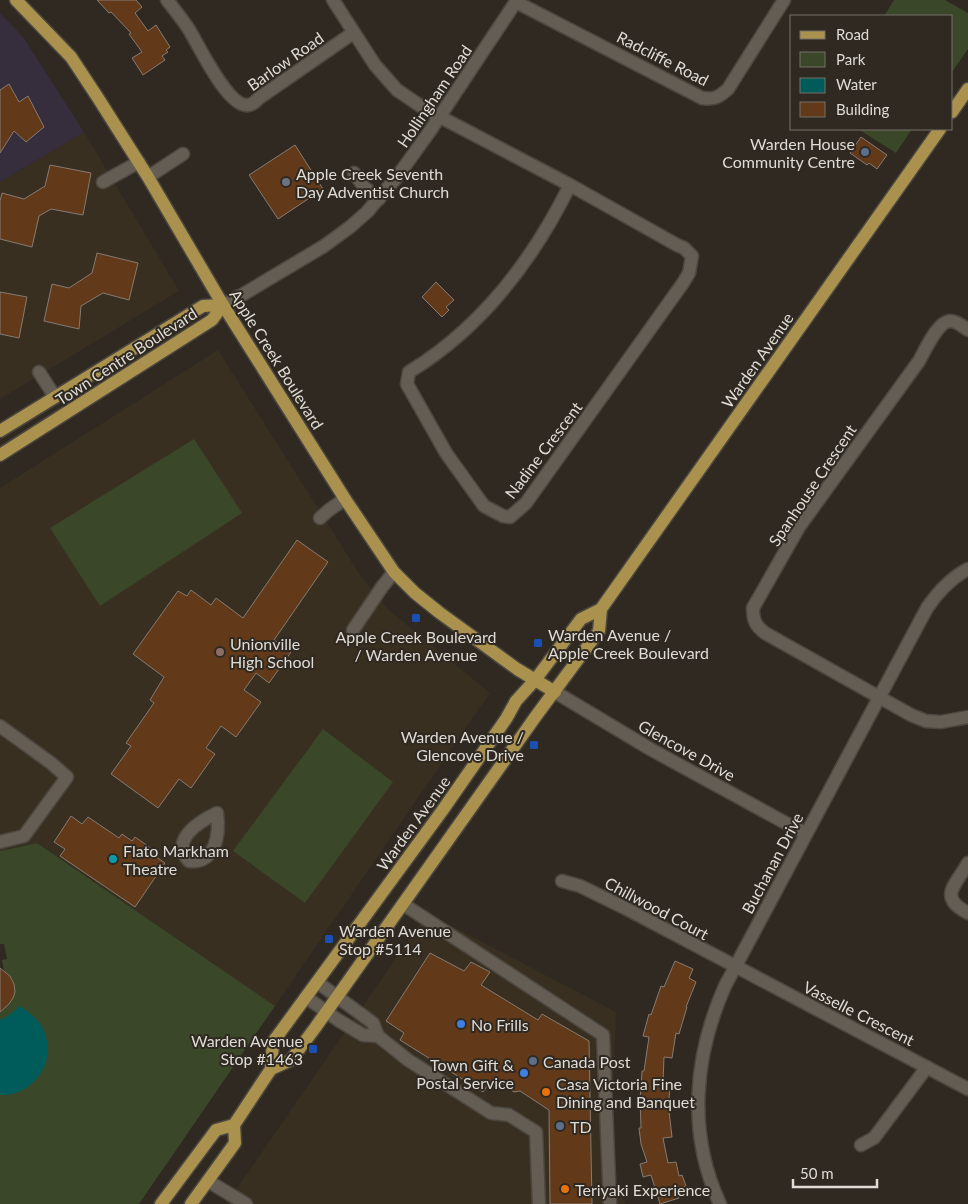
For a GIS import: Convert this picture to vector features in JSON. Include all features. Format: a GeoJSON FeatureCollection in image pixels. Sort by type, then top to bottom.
{"type":"FeatureCollection","features":[{"type":"Feature","properties":{"kind":"main road","name":"Apple Creek Boulevard"},"geometry":{"type":"LineString","coordinates":[[16,0],[71,57],[148,177],[223,305],[345,499],[394,572],[415,593],[440,613],[516,669],[555,692]]}},
{"type":"Feature","properties":{"kind":"main road"},"geometry":{"type":"LineString","coordinates":[[953,111],[968,89]]}},
{"type":"Feature","properties":{"kind":"main road","name":"Warden Avenue"},"geometry":{"type":"LineString","coordinates":[[271,1069],[291,1060],[327,1012],[536,716],[599,631],[601,610],[939,130]]}},
{"type":"Feature","properties":{"kind":"main road","name":"Town Centre Boulevard"},"geometry":{"type":"LineString","coordinates":[[0,430],[204,306],[223,305]]}},
{"type":"Feature","properties":{"kind":"main road","name":"Town Centre Boulevard"},"geometry":{"type":"LineString","coordinates":[[0,455],[212,320],[223,305]]}},
{"type":"Feature","properties":{"kind":"main road","name":"Warden Avenue"},"geometry":{"type":"LineString","coordinates":[[192,1204],[236,1143],[234,1125],[271,1069],[273,1042],[442,811],[506,720],[516,701],[535,680],[581,619],[601,610]]}},
{"type":"Feature","properties":{"kind":"main road"},"geometry":{"type":"LineString","coordinates":[[161,1204],[216,1130],[234,1125]]}},
{"type":"Feature","properties":{"kind":"street","name":"Barlow Road"},"geometry":{"type":"LineString","coordinates":[[167,0],[188,28],[223,88],[233,99],[246,105],[252,104],[353,33]]}},
{"type":"Feature","properties":{"kind":"street","name":"Nadine Crescent"},"geometry":{"type":"LineString","coordinates":[[334,0],[353,33],[375,65],[397,90],[420,106],[441,116],[570,186],[684,248],[692,256],[689,273],[683,283],[526,503],[510,517],[502,516],[484,506],[446,453],[407,384],[409,372],[425,362],[460,334],[509,284],[531,254],[570,186]]}},
{"type":"Feature","properties":{"kind":"street","name":"Radcliffe Road"},"geometry":{"type":"LineString","coordinates":[[517,1],[702,98],[710,99],[721,96],[728,89],[784,0]]}},
{"type":"Feature","properties":{"kind":"street","name":"Hollingham Road"},"geometry":{"type":"LineString","coordinates":[[223,305],[324,246],[350,227],[379,199],[441,116],[517,1]]}},
{"type":"Feature","properties":{"kind":"street"},"geometry":{"type":"LineString","coordinates":[[148,177],[183,154]]}},
{"type":"Feature","properties":{"kind":"street"},"geometry":{"type":"LineString","coordinates":[[103,182],[138,162]]}},
{"type":"Feature","properties":{"kind":"street"},"geometry":{"type":"LineString","coordinates":[[354,173],[364,186],[379,199]]}},
{"type":"Feature","properties":{"kind":"street","name":"Spanhouse Crescent"},"geometry":{"type":"LineString","coordinates":[[968,330],[952,321],[942,324],[919,361],[799,527],[753,608],[753,618],[756,626],[765,633],[911,715],[941,722],[968,717]]}},
{"type":"Feature","properties":{"kind":"street"},"geometry":{"type":"LineString","coordinates":[[39,372],[54,397]]}},
{"type":"Feature","properties":{"kind":"street"},"geometry":{"type":"LineString","coordinates":[[320,518],[345,499]]}},
{"type":"Feature","properties":{"kind":"street","name":"Buchanan Drive"},"geometry":{"type":"LineString","coordinates":[[720,1204],[708,1174],[702,1148],[698,1108],[699,1071],[715,1009],[735,967],[927,608],[937,594],[959,574],[968,569]]}},
{"type":"Feature","properties":{"kind":"street"},"geometry":{"type":"LineString","coordinates":[[353,630],[394,572]]}},
{"type":"Feature","properties":{"kind":"street","name":"Glencove Drive"},"geometry":{"type":"LineString","coordinates":[[555,692],[652,750],[806,833]]}},
{"type":"Feature","properties":{"kind":"street"},"geometry":{"type":"LineString","coordinates":[[0,726],[67,777],[54,798],[24,836],[0,842]]}},
{"type":"Feature","properties":{"kind":"street"},"geometry":{"type":"LineString","coordinates":[[968,863],[951,890],[951,897],[955,906],[968,913]]}},
{"type":"Feature","properties":{"kind":"street","name":"Chillwood Court"},"geometry":{"type":"LineString","coordinates":[[562,881],[580,886],[625,908],[735,967]]}},
{"type":"Feature","properties":{"kind":"street"},"geometry":{"type":"LineString","coordinates":[[404,904],[603,1035],[610,1204]]}},
{"type":"Feature","properties":{"kind":"street","name":"Vasselle Crescent"},"geometry":{"type":"LineString","coordinates":[[735,967],[968,1089]]}},
{"type":"Feature","properties":{"kind":"street"},"geometry":{"type":"LineString","coordinates":[[317,982],[373,1023],[378,1036],[408,1060],[491,1113],[509,1115],[536,1132],[540,1204]]}},
{"type":"Feature","properties":{"kind":"street"},"geometry":{"type":"LineString","coordinates":[[306,997],[363,1035],[378,1036]]}},
{"type":"Feature","properties":{"kind":"street"},"geometry":{"type":"LineString","coordinates":[[861,1145],[874,1138],[926,1066]]}},
{"type":"Feature","properties":{"kind":"street"},"geometry":{"type":"LineString","coordinates":[[208,1181],[246,1204]]}},
{"type":"Feature","properties":{"kind":"shaded area"},"geometry":{"type":"Polygon","coordinates":[[[0,13],[23,37],[84,132],[0,182],[0,13]]]}},
{"type":"Feature","properties":{"kind":"shaded area"},"geometry":{"type":"Polygon","coordinates":[[[84,132],[179,291],[0,399],[0,182],[84,132]]]}},
{"type":"Feature","properties":{"kind":"shaded area","name":"Unionville High School"},"geometry":{"type":"Polygon","coordinates":[[[218,350],[362,578],[390,611],[490,693],[275,1006],[37,843],[0,851],[0,488],[218,350]]]}},
{"type":"Feature","properties":{"kind":"shaded area"},"geometry":{"type":"Polygon","coordinates":[[[427,913],[616,1012],[613,1089],[616,1185],[626,1204],[226,1204],[427,913]]]}},
{"type":"Feature","properties":{"kind":"green space"},"geometry":{"type":"Polygon","coordinates":[[[894,0],[945,0],[968,13],[968,49],[953,71],[953,15],[885,15],[894,0]]]}},
{"type":"Feature","properties":{"kind":"green space"},"geometry":{"type":"Polygon","coordinates":[[[860,130],[911,130],[896,153],[860,130]]]}},
{"type":"Feature","properties":{"kind":"green space"},"geometry":{"type":"Polygon","coordinates":[[[194,439],[242,513],[100,606],[50,528],[194,439]]]}},
{"type":"Feature","properties":{"kind":"green space"},"geometry":{"type":"Polygon","coordinates":[[[323,729],[393,782],[305,903],[233,851],[323,729]]]}},
{"type":"Feature","properties":{"kind":"green space"},"geometry":{"type":"Polygon","coordinates":[[[37,843],[275,1006],[139,1204],[0,1204],[0,1010],[11,1001],[15,987],[11,977],[5,973],[2,960],[7,959],[4,944],[0,944],[0,851],[37,843]]]}},
{"type":"Feature","properties":{"kind":"water"},"geometry":{"type":"Polygon","coordinates":[[[19,1006],[31,1014],[41,1025],[48,1045],[47,1056],[39,1076],[31,1084],[12,1094],[0,1095],[0,1020],[11,1014],[19,1006]]]}},
{"type":"Feature","properties":{"kind":"building"},"geometry":{"type":"Polygon","coordinates":[[[97,0],[136,0],[142,7],[135,13],[148,31],[156,25],[170,47],[166,50],[168,52],[162,56],[165,60],[143,75],[132,58],[142,52],[129,34],[131,33],[97,0]]]}},
{"type":"Feature","properties":{"kind":"building"},"geometry":{"type":"Polygon","coordinates":[[[9,84],[19,102],[28,96],[44,127],[26,142],[14,131],[0,153],[0,90],[9,84]]]}},
{"type":"Feature","properties":{"kind":"building"},"geometry":{"type":"Polygon","coordinates":[[[861,137],[887,155],[877,169],[869,163],[867,165],[850,153],[861,137]]]}},
{"type":"Feature","properties":{"kind":"building","name":"Apple Creek Seventh Day Adventist Church"},"geometry":{"type":"Polygon","coordinates":[[[295,145],[323,189],[278,219],[249,175],[295,145]]]}},
{"type":"Feature","properties":{"kind":"building"},"geometry":{"type":"Polygon","coordinates":[[[50,165],[91,173],[83,215],[51,209],[39,216],[32,247],[0,239],[0,201],[2,193],[24,199],[45,186],[50,165]]]}},
{"type":"Feature","properties":{"kind":"building"},"geometry":{"type":"Polygon","coordinates":[[[97,253],[138,263],[129,300],[103,293],[81,306],[79,329],[44,321],[52,284],[69,288],[92,273],[97,253]]]}},
{"type":"Feature","properties":{"kind":"building"},"geometry":{"type":"Polygon","coordinates":[[[436,282],[454,300],[446,307],[449,310],[442,317],[422,297],[436,282]]]}},
{"type":"Feature","properties":{"kind":"building"},"geometry":{"type":"Polygon","coordinates":[[[0,292],[27,297],[19,338],[0,334],[0,292]]]}},
{"type":"Feature","properties":{"kind":"building"},"geometry":{"type":"Polygon","coordinates":[[[297,540],[328,562],[274,640],[291,652],[269,683],[256,673],[244,690],[261,702],[236,737],[221,726],[206,748],[215,754],[191,788],[179,779],[158,808],[111,774],[131,746],[126,743],[154,703],[150,700],[164,677],[133,654],[178,591],[187,596],[191,590],[211,605],[216,598],[243,618],[297,540]]]}},
{"type":"Feature","properties":{"kind":"building","name":"Flato Markham Theatre"},"geometry":{"type":"Polygon","coordinates":[[[71,816],[82,824],[88,817],[119,838],[122,834],[132,841],[135,837],[155,851],[152,854],[165,863],[135,907],[60,856],[65,849],[54,842],[71,816]]]}},
{"type":"Feature","properties":{"kind":"building"},"geometry":{"type":"Polygon","coordinates":[[[430,953],[464,971],[471,962],[490,972],[481,985],[538,1020],[542,1014],[589,1041],[592,1204],[550,1204],[549,1110],[520,1091],[514,1092],[500,1082],[488,1085],[483,1092],[400,1040],[404,1033],[386,1021],[430,953]]]}},
{"type":"Feature","properties":{"kind":"building"},"geometry":{"type":"Polygon","coordinates":[[[675,961],[693,969],[689,978],[696,982],[686,1007],[679,1034],[676,1033],[672,1058],[664,1057],[663,1082],[670,1082],[669,1100],[671,1100],[671,1111],[669,1111],[672,1137],[663,1138],[668,1163],[676,1162],[679,1176],[682,1175],[686,1186],[676,1189],[679,1198],[660,1204],[651,1175],[643,1177],[640,1164],[647,1162],[641,1144],[639,1128],[641,1128],[640,1099],[642,1071],[644,1071],[649,1037],[643,1036],[649,1014],[651,1015],[661,986],[664,987],[675,961]]]}},
{"type":"Feature","properties":{"kind":"building"},"geometry":{"type":"Polygon","coordinates":[[[0,968],[10,976],[15,992],[9,1004],[0,1012],[0,968]]]}},
{"type":"Feature","properties":{"kind":"place","name":"Warden House Community Centre"},"geometry":{"type":"Point","coordinates":[865,152]}},
{"type":"Feature","properties":{"kind":"place","name":"Apple Creek Seventh Day Adventist Church"},"geometry":{"type":"Point","coordinates":[286,182]}},
{"type":"Feature","properties":{"kind":"place","name":"Apple Creek Boulevard / Warden Avenue"},"geometry":{"type":"Point","coordinates":[416,618]}},
{"type":"Feature","properties":{"kind":"place","name":"Warden Avenue / Apple Creek Boulevard"},"geometry":{"type":"Point","coordinates":[538,643]}},
{"type":"Feature","properties":{"kind":"place","name":"Unionville High School"},"geometry":{"type":"Point","coordinates":[220,652]}},
{"type":"Feature","properties":{"kind":"place","name":"Warden Avenue / Glencove Drive"},"geometry":{"type":"Point","coordinates":[534,745]}},
{"type":"Feature","properties":{"kind":"place","name":"Flato Markham Theatre"},"geometry":{"type":"Point","coordinates":[113,859]}},
{"type":"Feature","properties":{"kind":"place","name":"Warden Avenue Stop #5114"},"geometry":{"type":"Point","coordinates":[329,939]}},
{"type":"Feature","properties":{"kind":"place","name":"No Frills"},"geometry":{"type":"Point","coordinates":[461,1024]}},
{"type":"Feature","properties":{"kind":"place","name":"Warden Avenue Stop #1463"},"geometry":{"type":"Point","coordinates":[313,1049]}},
{"type":"Feature","properties":{"kind":"place","name":"Canada Post"},"geometry":{"type":"Point","coordinates":[533,1061]}},
{"type":"Feature","properties":{"kind":"place","name":"Town Gift & Postal Service"},"geometry":{"type":"Point","coordinates":[524,1073]}},
{"type":"Feature","properties":{"kind":"place","name":"Casa Victoria Fine Dining and Banquet"},"geometry":{"type":"Point","coordinates":[546,1092]}},
{"type":"Feature","properties":{"kind":"place","name":"TD"},"geometry":{"type":"Point","coordinates":[560,1126]}},
{"type":"Feature","properties":{"kind":"place","name":"Teriyaki Experience"},"geometry":{"type":"Point","coordinates":[565,1189]}}]}
